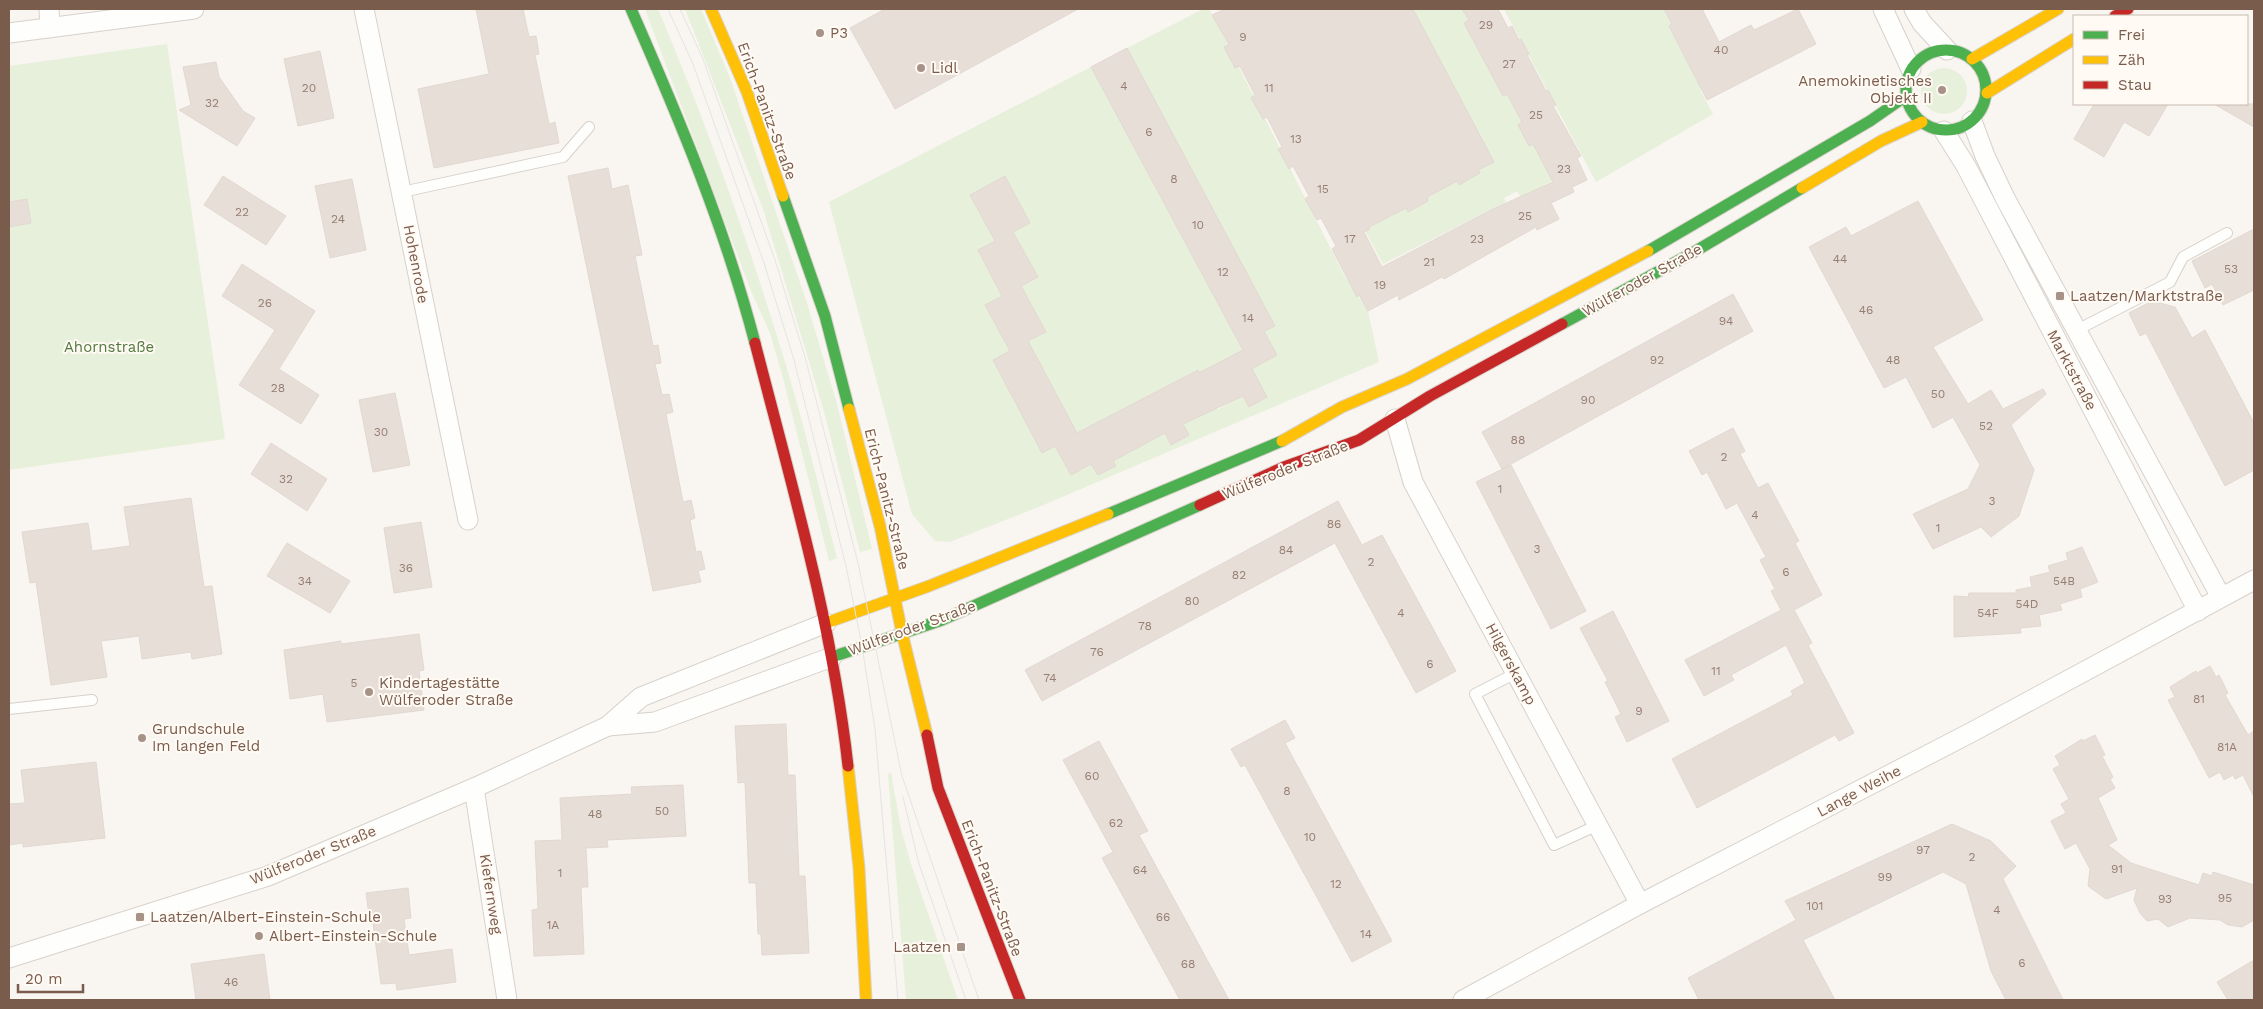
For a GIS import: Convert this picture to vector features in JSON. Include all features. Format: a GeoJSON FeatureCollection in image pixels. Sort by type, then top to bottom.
{"type":"FeatureCollection","features":[{"type":"Feature","properties":{"kind":"street"},"geometry":{"type":"LineString","coordinates":[[49,9],[50,28]]}},
{"type":"Feature","properties":{"kind":"street"},"geometry":{"type":"LineString","coordinates":[[9,33],[194,9]]}},
{"type":"Feature","properties":{"kind":"street","name":"Hohenrode"},"geometry":{"type":"LineString","coordinates":[[364,9],[468,520]]}},
{"type":"Feature","properties":{"kind":"street"},"geometry":{"type":"LineString","coordinates":[[632,9],[670,99],[721,232],[742,295],[826,624],[842,708],[859,868],[866,1000]]}},
{"type":"Feature","properties":{"kind":"street","name":"Erich-Panitz-Straße"},"geometry":{"type":"LineString","coordinates":[[711,9],[747,92],[825,316],[880,526],[902,633],[938,788],[1008,974],[1020,1000]]}},
{"type":"Feature","properties":{"kind":"street"},"geometry":{"type":"LineString","coordinates":[[1882,9],[1911,69]]}},
{"type":"Feature","properties":{"kind":"street"},"geometry":{"type":"LineString","coordinates":[[1914,9],[1922,22],[1947,50]]}},
{"type":"Feature","properties":{"kind":"street"},"geometry":{"type":"LineString","coordinates":[[1972,59],[2058,9]]}},
{"type":"Feature","properties":{"kind":"street"},"geometry":{"type":"LineString","coordinates":[[2117,15],[2128,9]]}},
{"type":"Feature","properties":{"kind":"street"},"geometry":{"type":"LineString","coordinates":[[1987,93],[2073,41]]}},
{"type":"Feature","properties":{"kind":"street"},"geometry":{"type":"LineString","coordinates":[[1947,50],[1962,53],[1972,59],[1984,74],[1987,93],[1981,110],[1972,121],[1959,129],[1944,131],[1922,122],[1911,110],[1906,96],[1906,84],[1911,69],[1919,60],[1928,54],[1947,50]]}},
{"type":"Feature","properties":{"kind":"street","name":"Wülferoder Straße"},"geometry":{"type":"LineString","coordinates":[[9,958],[268,876],[474,788],[608,726],[641,697],[1053,538],[1280,442],[1342,407],[1407,379],[1683,232],[1870,121],[1906,96]]}},
{"type":"Feature","properties":{"kind":"street","name":"Marktstraße"},"geometry":{"type":"LineString","coordinates":[[1972,121],[1984,156],[2221,597]]}},
{"type":"Feature","properties":{"kind":"street","name":"Wülferoder Straße"},"geometry":{"type":"LineString","coordinates":[[608,726],[655,722],[832,657],[942,620],[1284,467],[1359,440],[1430,396],[1694,252],[1881,141],[1922,122]]}},
{"type":"Feature","properties":{"kind":"street","name":"Marktstraße"},"geometry":{"type":"LineString","coordinates":[[1944,131],[1966,166],[2198,611]]}},
{"type":"Feature","properties":{"kind":"street","name":"Hilgerskamp"},"geometry":{"type":"LineString","coordinates":[[1395,419],[1413,482],[1640,904]]}},
{"type":"Feature","properties":{"kind":"street","name":"Lange Weihe"},"geometry":{"type":"LineString","coordinates":[[1463,1000],[1640,904],[1730,859],[2254,580]]}},
{"type":"Feature","properties":{"kind":"street","name":"Kiefernweg"},"geometry":{"type":"LineString","coordinates":[[474,788],[507,1000]]}},
{"type":"Feature","properties":{"kind":"lane"},"geometry":{"type":"LineString","coordinates":[[402,192],[563,157],[589,127]]}},
{"type":"Feature","properties":{"kind":"lane"},"geometry":{"type":"LineString","coordinates":[[2077,330],[2170,282],[2183,257],[2227,232]]}},
{"type":"Feature","properties":{"kind":"lane"},"geometry":{"type":"LineString","coordinates":[[1516,673],[1475,694],[1554,845],[1598,825]]}},
{"type":"Feature","properties":{"kind":"lane"},"geometry":{"type":"LineString","coordinates":[[9,709],[92,700]]}},
{"type":"Feature","properties":{"kind":"green space"},"geometry":{"type":"Polygon","coordinates":[[[645,9],[658,9],[711,143],[759,280],[795,395],[837,558],[829,561],[770,333],[751,291],[645,9]]]}},
{"type":"Feature","properties":{"kind":"green space"},"geometry":{"type":"Polygon","coordinates":[[[685,9],[701,9],[730,78],[806,300],[837,404],[872,549],[860,552],[823,408],[763,209],[685,9]]]}},
{"type":"Feature","properties":{"kind":"green space"},"geometry":{"type":"Polygon","coordinates":[[[1203,9],[1209,9],[1211,12],[1344,275],[1368,311],[1379,362],[1041,506],[950,542],[935,541],[912,514],[829,202],[1091,67],[1243,350],[1224,360],[1202,377],[1197,370],[1077,433],[1028,341],[1046,332],[1021,286],[1038,277],[1013,232],[1030,223],[1005,177],[970,195],[995,241],[978,250],[1002,296],[985,305],[1010,351],[993,360],[1055,446],[1071,475],[1099,460],[1115,466],[1110,455],[1139,447],[1172,430],[1178,441],[1189,435],[1183,424],[1215,407],[1217,410],[1249,392],[1256,403],[1267,397],[1252,369],[1277,355],[1264,331],[1274,325],[1127,48],[1203,9]]]}},
{"type":"Feature","properties":{"kind":"green space"},"geometry":{"type":"Polygon","coordinates":[[[1246,9],[1464,9],[1554,180],[1521,197],[1517,191],[1504,198],[1506,202],[1383,264],[1246,9]]]}},
{"type":"Feature","properties":{"kind":"green space"},"geometry":{"type":"Polygon","coordinates":[[[1504,9],[1664,9],[1672,24],[1669,27],[1697,81],[1706,86],[1700,90],[1713,114],[1596,182],[1504,9]]]}},
{"type":"Feature","properties":{"kind":"green space","name":"Ahornstraße"},"geometry":{"type":"Polygon","coordinates":[[[167,44],[225,439],[9,470],[9,66],[167,44]]]}},
{"type":"Feature","properties":{"kind":"green space"},"geometry":{"type":"Polygon","coordinates":[[[1949,68],[1953,69],[1963,78],[1966,82],[1966,100],[1957,110],[1949,114],[1939,114],[1931,110],[1922,100],[1921,86],[1925,78],[1935,69],[1949,68]]]}},
{"type":"Feature","properties":{"kind":"green space"},"geometry":{"type":"Polygon","coordinates":[[[891,773],[901,829],[911,864],[958,1000],[906,1000],[888,774],[891,773]]]}},
{"type":"Feature","properties":{"kind":"building"},"geometry":{"type":"Polygon","coordinates":[[[476,9],[523,9],[529,37],[536,36],[539,54],[535,55],[549,124],[555,122],[559,143],[434,168],[418,89],[489,74],[476,9]]]}},
{"type":"Feature","properties":{"kind":"building","name":"Lidl"},"geometry":{"type":"Polygon","coordinates":[[[885,9],[1078,9],[895,109],[850,28],[885,9]]]}},
{"type":"Feature","properties":{"kind":"building"},"geometry":{"type":"Polygon","coordinates":[[[1225,9],[1413,9],[1494,162],[1478,170],[1480,173],[1459,185],[1457,181],[1427,197],[1428,201],[1408,212],[1406,208],[1369,227],[1370,229],[1364,232],[1382,267],[1493,209],[1553,182],[1533,144],[1529,146],[1518,125],[1522,122],[1507,94],[1503,96],[1464,23],[1469,20],[1462,9],[1498,9],[1508,28],[1512,26],[1529,54],[1527,55],[1546,91],[1548,90],[1556,105],[1553,106],[1581,156],[1577,158],[1587,180],[1572,187],[1574,192],[1551,203],[1559,219],[1537,230],[1536,227],[1444,279],[1442,277],[1399,300],[1398,295],[1368,311],[1359,295],[1357,297],[1332,249],[1336,246],[1321,218],[1317,220],[1305,199],[1309,196],[1293,166],[1289,169],[1278,149],[1282,147],[1267,117],[1263,119],[1251,98],[1255,95],[1240,66],[1235,68],[1224,47],[1229,45],[1212,15],[1225,9]]]}},
{"type":"Feature","properties":{"kind":"building"},"geometry":{"type":"Polygon","coordinates":[[[1664,9],[1702,9],[1719,42],[1751,25],[1754,30],[1798,9],[1816,44],[1707,100],[1669,26],[1672,24],[1664,9]]]}},
{"type":"Feature","properties":{"kind":"building"},"geometry":{"type":"Polygon","coordinates":[[[1127,48],[1275,326],[1264,331],[1277,355],[1252,369],[1267,397],[1249,407],[1243,396],[1183,424],[1189,435],[1171,445],[1165,433],[1113,461],[1116,466],[1098,475],[1091,464],[1071,475],[1055,446],[1042,453],[993,360],[1010,351],[985,305],[1002,296],[978,250],[995,241],[970,195],[1005,176],[1030,223],[1013,232],[1038,277],[1021,286],[1046,332],[1028,341],[1077,433],[1198,370],[1199,373],[1243,350],[1091,67],[1127,48]]]}},
{"type":"Feature","properties":{"kind":"building"},"geometry":{"type":"Polygon","coordinates":[[[320,51],[334,118],[298,126],[284,59],[320,51]]]}},
{"type":"Feature","properties":{"kind":"building"},"geometry":{"type":"Polygon","coordinates":[[[216,62],[219,77],[243,111],[255,118],[237,146],[179,110],[191,105],[183,67],[216,62]]]}},
{"type":"Feature","properties":{"kind":"building"},"geometry":{"type":"Polygon","coordinates":[[[2254,104],[2254,127],[2216,105],[2254,104]]]}},
{"type":"Feature","properties":{"kind":"building"},"geometry":{"type":"Polygon","coordinates":[[[2093,105],[2167,105],[2149,136],[2124,122],[2104,157],[2074,139],[2093,105]]]}},
{"type":"Feature","properties":{"kind":"building"},"geometry":{"type":"Polygon","coordinates":[[[608,168],[612,189],[628,185],[642,255],[635,256],[653,346],[658,345],[661,363],[655,364],[662,395],[669,394],[673,412],[666,414],[683,502],[691,500],[695,518],[690,520],[696,552],[701,551],[705,569],[698,571],[701,582],[653,591],[568,176],[608,168]]]}},
{"type":"Feature","properties":{"kind":"building"},"geometry":{"type":"Polygon","coordinates":[[[223,176],[286,216],[266,245],[204,205],[223,176]]]}},
{"type":"Feature","properties":{"kind":"building"},"geometry":{"type":"Polygon","coordinates":[[[352,179],[366,250],[330,258],[315,186],[352,179]]]}},
{"type":"Feature","properties":{"kind":"building"},"geometry":{"type":"Polygon","coordinates":[[[27,199],[31,223],[9,227],[9,202],[27,199]]]}},
{"type":"Feature","properties":{"kind":"building"},"geometry":{"type":"Polygon","coordinates":[[[1918,201],[1983,320],[1933,347],[1968,404],[1991,390],[2003,409],[2043,389],[2046,394],[2011,425],[2034,470],[2019,516],[1991,537],[1981,527],[1933,549],[1913,514],[1968,489],[1980,465],[1953,417],[1933,428],[1906,377],[1884,388],[1809,247],[1846,227],[1851,236],[1918,201]]]}},
{"type":"Feature","properties":{"kind":"building"},"geometry":{"type":"Polygon","coordinates":[[[2254,229],[2254,290],[2223,305],[2212,284],[2205,288],[2192,261],[2254,229]]]}},
{"type":"Feature","properties":{"kind":"building"},"geometry":{"type":"Polygon","coordinates":[[[242,264],[315,311],[279,369],[319,395],[301,424],[239,385],[275,330],[222,296],[242,264]]]}},
{"type":"Feature","properties":{"kind":"building"},"geometry":{"type":"Polygon","coordinates":[[[1733,294],[1753,331],[1502,469],[1482,432],[1733,294]]]}},
{"type":"Feature","properties":{"kind":"building"},"geometry":{"type":"Polygon","coordinates":[[[2152,301],[2175,307],[2192,338],[2205,330],[2254,423],[2254,470],[2225,486],[2146,333],[2140,336],[2129,313],[2152,301]]]}},
{"type":"Feature","properties":{"kind":"building"},"geometry":{"type":"Polygon","coordinates":[[[395,393],[410,465],[373,472],[359,400],[395,393]]]}},
{"type":"Feature","properties":{"kind":"building"},"geometry":{"type":"Polygon","coordinates":[[[1733,428],[1745,451],[1740,454],[1758,488],[1768,483],[1799,541],[1795,543],[1822,595],[1794,610],[1812,643],[1808,645],[1854,733],[1839,741],[1835,735],[1697,808],[1672,759],[1793,695],[1791,691],[1805,683],[1786,645],[1731,675],[1734,680],[1704,696],[1685,660],[1781,610],[1771,591],[1775,589],[1760,560],[1766,557],[1737,503],[1726,509],[1707,472],[1702,475],[1689,451],[1733,428]]]}},
{"type":"Feature","properties":{"kind":"building"},"geometry":{"type":"Polygon","coordinates":[[[271,443],[327,479],[307,511],[251,474],[271,443]]]}},
{"type":"Feature","properties":{"kind":"building"},"geometry":{"type":"Polygon","coordinates":[[[1511,465],[1586,611],[1551,629],[1476,482],[1511,465]]]}},
{"type":"Feature","properties":{"kind":"building"},"geometry":{"type":"Polygon","coordinates":[[[191,498],[204,587],[212,586],[222,654],[192,659],[191,652],[142,659],[139,636],[101,641],[107,677],[51,685],[36,582],[30,583],[22,532],[88,523],[92,551],[130,546],[124,507],[191,498]]]}},
{"type":"Feature","properties":{"kind":"building"},"geometry":{"type":"Polygon","coordinates":[[[1338,501],[1362,545],[1382,535],[1456,671],[1416,693],[1335,543],[1042,701],[1025,670],[1338,501]]]}},
{"type":"Feature","properties":{"kind":"building"},"geometry":{"type":"Polygon","coordinates":[[[421,522],[432,587],[394,593],[384,528],[421,522]]]}},
{"type":"Feature","properties":{"kind":"building"},"geometry":{"type":"Polygon","coordinates":[[[287,543],[350,581],[330,613],[267,576],[287,543]]]}},
{"type":"Feature","properties":{"kind":"building"},"geometry":{"type":"Polygon","coordinates":[[[2082,547],[2098,582],[2080,589],[2082,597],[2060,604],[2062,610],[2039,615],[2041,626],[2020,628],[2021,633],[1954,637],[1954,596],[1968,597],[1969,593],[2016,593],[2016,590],[2032,587],[2030,577],[2050,572],[2048,566],[2068,560],[2066,553],[2082,547]]]}},
{"type":"Feature","properties":{"kind":"building"},"geometry":{"type":"Polygon","coordinates":[[[1613,611],[1669,721],[1627,742],[1615,717],[1621,714],[1605,682],[1608,681],[1580,628],[1613,611]]]}},
{"type":"Feature","properties":{"kind":"building"},"geometry":{"type":"Polygon","coordinates":[[[419,634],[424,670],[419,671],[424,710],[327,722],[323,694],[290,699],[284,650],[341,641],[341,644],[419,634]]]}},
{"type":"Feature","properties":{"kind":"building"},"geometry":{"type":"Polygon","coordinates":[[[2210,666],[2216,677],[2219,675],[2228,693],[2225,695],[2248,735],[2254,731],[2254,797],[2243,775],[2235,779],[2233,775],[2224,780],[2220,772],[2209,778],[2168,700],[2175,697],[2170,687],[2196,671],[2197,673],[2210,666]]]}},
{"type":"Feature","properties":{"kind":"building"},"geometry":{"type":"Polygon","coordinates":[[[1285,720],[1295,738],[1285,743],[1392,941],[1352,962],[1245,765],[1241,767],[1231,749],[1285,720]]]}},
{"type":"Feature","properties":{"kind":"building"},"geometry":{"type":"Polygon","coordinates":[[[786,724],[788,775],[795,775],[799,876],[805,876],[809,953],[762,955],[761,934],[758,934],[756,883],[749,883],[745,782],[738,783],[735,726],[786,724]]]}},
{"type":"Feature","properties":{"kind":"building"},"geometry":{"type":"Polygon","coordinates":[[[2095,735],[2105,755],[2102,756],[2113,777],[2110,779],[2115,788],[2098,798],[2117,840],[2108,845],[2131,863],[2199,885],[2203,873],[2212,876],[2213,872],[2254,885],[2254,920],[2242,927],[2228,925],[2220,920],[2190,918],[2168,927],[2158,919],[2147,921],[2140,913],[2134,900],[2137,888],[2106,899],[2088,886],[2090,869],[2076,843],[2065,849],[2051,821],[2066,813],[2061,804],[2069,799],[2053,769],[2060,765],[2055,756],[2082,739],[2083,741],[2095,735]]]}},
{"type":"Feature","properties":{"kind":"building"},"geometry":{"type":"Polygon","coordinates":[[[1099,741],[1148,831],[1139,835],[1229,1000],[1180,1000],[1102,858],[1113,852],[1063,760],[1099,741]]]}},
{"type":"Feature","properties":{"kind":"building"},"geometry":{"type":"Polygon","coordinates":[[[96,762],[105,838],[23,847],[23,843],[9,845],[9,804],[25,803],[21,770],[96,762]]]}},
{"type":"Feature","properties":{"kind":"building"},"geometry":{"type":"Polygon","coordinates":[[[683,785],[686,836],[607,840],[608,847],[586,848],[588,887],[581,887],[584,954],[534,956],[532,910],[538,909],[535,841],[562,840],[560,798],[632,794],[631,787],[683,785]]]}},
{"type":"Feature","properties":{"kind":"building"},"geometry":{"type":"Polygon","coordinates":[[[1952,824],[1991,841],[2016,866],[2003,879],[2063,1000],[2006,1000],[1991,971],[1966,884],[1943,872],[1803,940],[1835,1000],[1699,1000],[1688,978],[1796,920],[1785,901],[1952,824]]]}},
{"type":"Feature","properties":{"kind":"building"},"geometry":{"type":"Polygon","coordinates":[[[408,888],[411,918],[404,919],[409,955],[452,949],[456,982],[397,990],[396,983],[381,984],[373,923],[370,923],[366,893],[408,888]]]}},
{"type":"Feature","properties":{"kind":"building"},"geometry":{"type":"Polygon","coordinates":[[[264,954],[270,1000],[196,1000],[191,964],[264,954]]]}},
{"type":"Feature","properties":{"kind":"building"},"geometry":{"type":"Polygon","coordinates":[[[2254,960],[2254,1000],[2228,1000],[2217,982],[2254,960]]]}},
{"type":"Feature","properties":{"kind":"tram line"},"geometry":{"type":"LineString","coordinates":[[668,9],[693,64],[764,263],[794,360],[846,566],[862,646],[875,729],[898,1000]]}},
{"type":"Feature","properties":{"kind":"tram line"},"geometry":{"type":"LineString","coordinates":[[680,9],[703,59],[775,260],[805,357],[858,563],[902,776],[979,1000]]}},
{"type":"Feature","properties":{"kind":"tram line"},"geometry":{"type":"LineString","coordinates":[[903,797],[919,864],[966,1000]]}},
{"type":"Feature","properties":{"kind":"traffic: fast"},"geometry":{"type":"LineString","coordinates":[[631,9],[700,174],[730,258],[755,343]]}},
{"type":"Feature","properties":{"kind":"traffic: fast"},"geometry":{"type":"LineString","coordinates":[[1938,50],[1954,50],[1975,61],[1986,82],[1986,90],[1986,98],[1975,119],[1954,130],[1938,130],[1924,124],[1912,112],[1906,98],[1906,82],[1912,68],[1924,56],[1938,50]]}},
{"type":"Feature","properties":{"kind":"traffic: fast"},"geometry":{"type":"LineString","coordinates":[[1648,251],[1870,121],[1906,96]]}},
{"type":"Feature","properties":{"kind":"traffic: fast"},"geometry":{"type":"LineString","coordinates":[[1562,324],[1694,252],[1802,188]]}},
{"type":"Feature","properties":{"kind":"traffic: fast"},"geometry":{"type":"LineString","coordinates":[[783,196],[825,316],[849,409]]}},
{"type":"Feature","properties":{"kind":"traffic: fast"},"geometry":{"type":"LineString","coordinates":[[1108,514],[1282,441]]}},
{"type":"Feature","properties":{"kind":"traffic: fast"},"geometry":{"type":"LineString","coordinates":[[832,657],[942,620],[1200,505]]}},
{"type":"Feature","properties":{"kind":"traffic: slow"},"geometry":{"type":"LineString","coordinates":[[711,9],[747,92],[783,196]]}},
{"type":"Feature","properties":{"kind":"traffic: slow"},"geometry":{"type":"LineString","coordinates":[[1972,59],[2058,9]]}},
{"type":"Feature","properties":{"kind":"traffic: slow"},"geometry":{"type":"LineString","coordinates":[[1987,93],[2073,40]]}},
{"type":"Feature","properties":{"kind":"traffic: slow"},"geometry":{"type":"LineString","coordinates":[[1802,188],[1881,141],[1922,122]]}},
{"type":"Feature","properties":{"kind":"traffic: slow"},"geometry":{"type":"LineString","coordinates":[[1282,441],[1342,407],[1407,379],[1648,251]]}},
{"type":"Feature","properties":{"kind":"traffic: slow"},"geometry":{"type":"LineString","coordinates":[[849,409],[880,526],[902,633],[927,735]]}},
{"type":"Feature","properties":{"kind":"traffic: slow"},"geometry":{"type":"LineString","coordinates":[[826,623],[929,586],[1108,514]]}},
{"type":"Feature","properties":{"kind":"traffic: slow"},"geometry":{"type":"LineString","coordinates":[[848,766],[859,868],[866,1000]]}},
{"type":"Feature","properties":{"kind":"traffic: jam"},"geometry":{"type":"LineString","coordinates":[[2117,15],[2128,9]]}},
{"type":"Feature","properties":{"kind":"traffic: jam"},"geometry":{"type":"LineString","coordinates":[[1200,505],[1284,467],[1359,440],[1430,396],[1562,324]]}},
{"type":"Feature","properties":{"kind":"traffic: jam"},"geometry":{"type":"LineString","coordinates":[[755,343],[796,500],[821,606],[841,712],[848,766]]}},
{"type":"Feature","properties":{"kind":"traffic: jam"},"geometry":{"type":"LineString","coordinates":[[927,735],[938,788],[1020,1000]]}},
{"type":"Feature","properties":{"kind":"place","name":"P3"},"geometry":{"type":"Point","coordinates":[820,33]}},
{"type":"Feature","properties":{"kind":"place","name":"Lidl"},"geometry":{"type":"Point","coordinates":[921,68]}},
{"type":"Feature","properties":{"kind":"place","name":"Anemokinetisches Objekt II"},"geometry":{"type":"Point","coordinates":[1942,90]}},
{"type":"Feature","properties":{"kind":"place","name":"Laatzen/Marktstraße"},"geometry":{"type":"Point","coordinates":[2060,296]}},
{"type":"Feature","properties":{"kind":"place","name":"Kindertagestätte Wülferoder Straße"},"geometry":{"type":"Point","coordinates":[369,692]}},
{"type":"Feature","properties":{"kind":"place","name":"Grundschule Im langen Feld"},"geometry":{"type":"Point","coordinates":[142,738]}},
{"type":"Feature","properties":{"kind":"place","name":"Laatzen/Albert-Einstein-Schule"},"geometry":{"type":"Point","coordinates":[140,917]}},
{"type":"Feature","properties":{"kind":"place","name":"Albert-Einstein-Schule"},"geometry":{"type":"Point","coordinates":[259,936]}},
{"type":"Feature","properties":{"kind":"place","name":"Laatzen"},"geometry":{"type":"Point","coordinates":[961,947]}}]}
